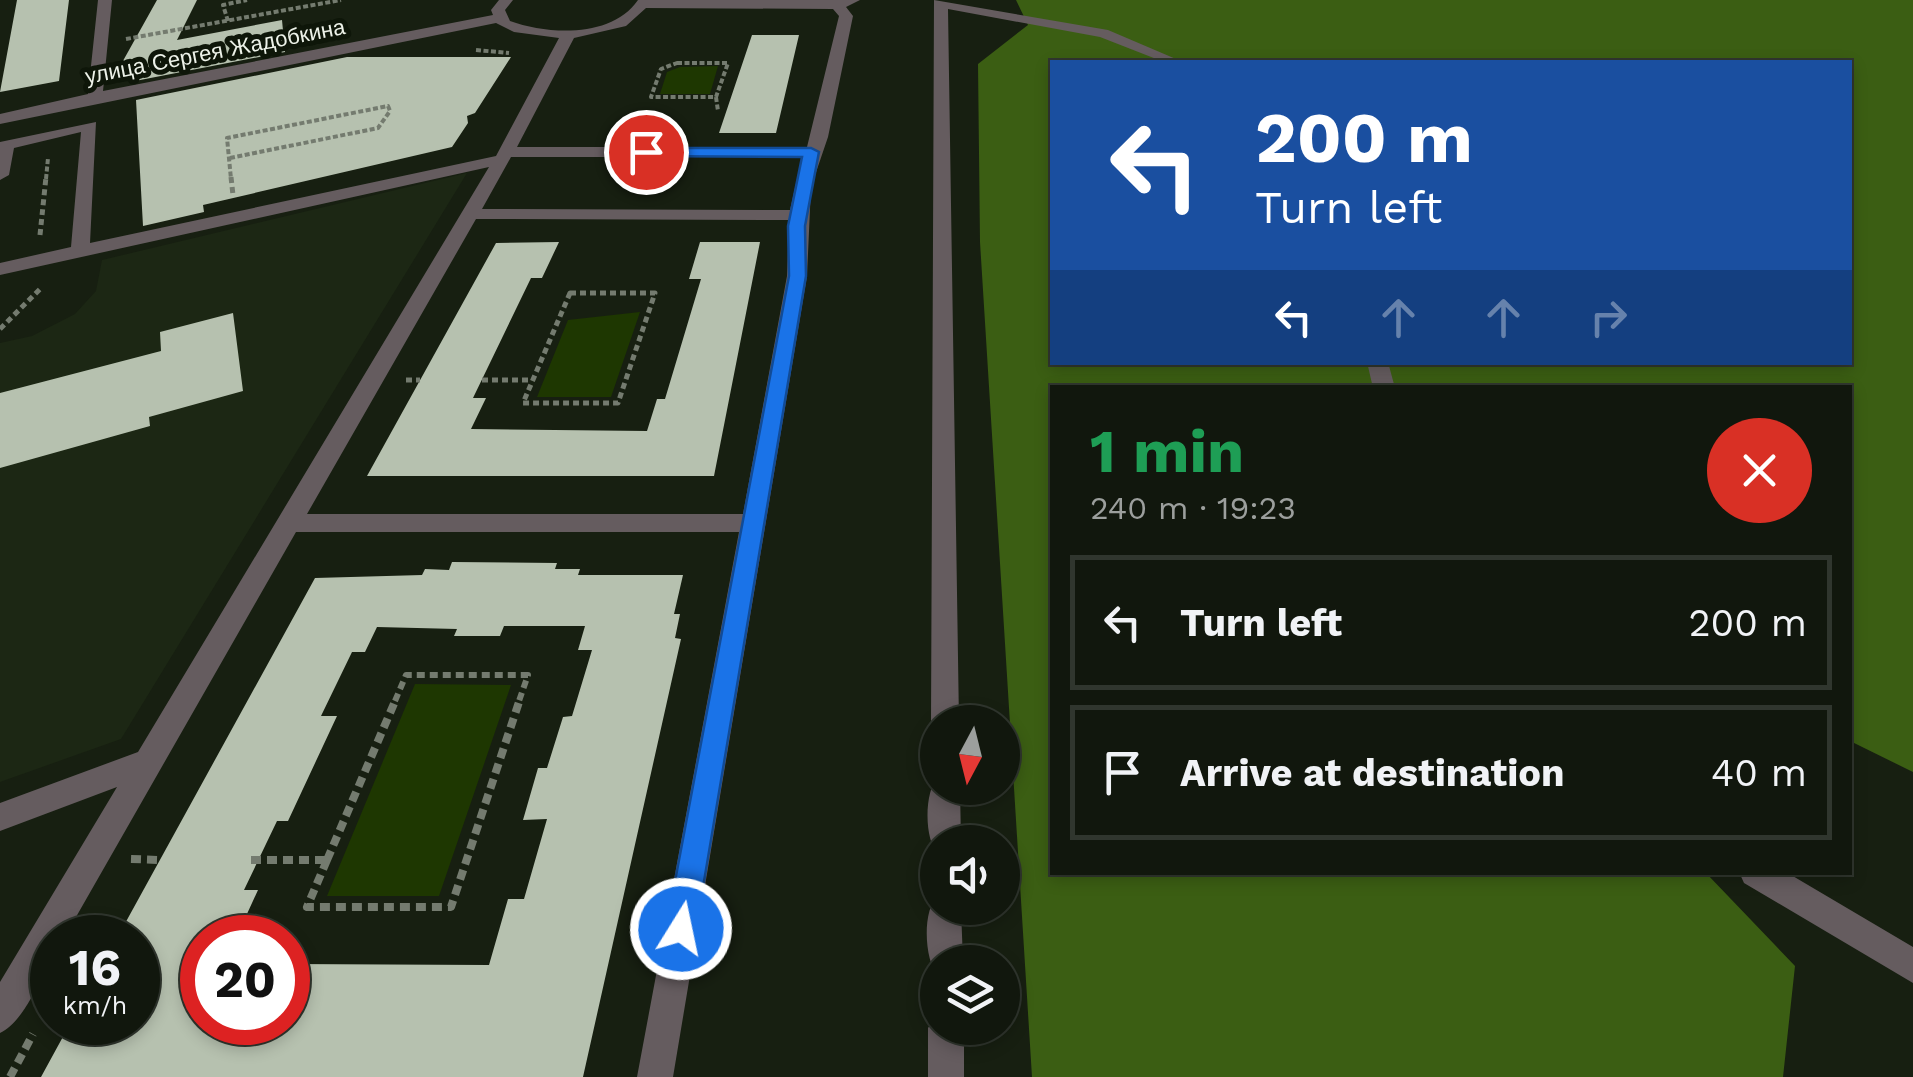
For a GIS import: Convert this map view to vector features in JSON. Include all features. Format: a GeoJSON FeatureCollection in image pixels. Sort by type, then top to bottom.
{"type":"FeatureCollection","features":[{"type":"Feature","properties":{"kind":"street"},"geometry":{"type":"LineString","coordinates":[[95,96],[105,0]]}},
{"type":"Feature","properties":{"kind":"street"},"geometry":{"type":"LineString","coordinates":[[506,0],[498,10],[498,18],[515,30],[563,44],[622,22],[644,2],[846,3],[820,137],[811,152],[798,215],[798,276],[655,1077]]}},
{"type":"Feature","properties":{"kind":"street"},"geometry":{"type":"LineString","coordinates":[[944,705],[941,2],[1103,33],[1171,60]]}},
{"type":"Feature","properties":{"kind":"street","name":"улица Сергея Жадобкина"},"geometry":{"type":"LineString","coordinates":[[0,120],[95,96],[498,18]]}},
{"type":"Feature","properties":{"kind":"street"},"geometry":{"type":"LineString","coordinates":[[0,1015],[504,156],[563,44]]}},
{"type":"Feature","properties":{"kind":"street"},"geometry":{"type":"LineString","coordinates":[[0,175],[6,145],[90,124],[80,252]]}},
{"type":"Feature","properties":{"kind":"street"},"geometry":{"type":"LineString","coordinates":[[0,270],[504,156],[811,152]]}},
{"type":"Feature","properties":{"kind":"street"},"geometry":{"type":"LineString","coordinates":[[470,214],[798,215]]}},
{"type":"Feature","properties":{"kind":"street"},"geometry":{"type":"LineString","coordinates":[[289,524],[754,522]]}},
{"type":"Feature","properties":{"kind":"street"},"geometry":{"type":"LineString","coordinates":[[0,817],[149,761]]}},
{"type":"Feature","properties":{"kind":"street"},"geometry":{"type":"LineString","coordinates":[[1760,875],[1913,966]]}},
{"type":"Feature","properties":{"kind":"street"},"geometry":{"type":"LineString","coordinates":[[946,1045],[946,1077]]}},
{"type":"Feature","properties":{"kind":"path"},"geometry":{"type":"LineString","coordinates":[[228,20],[223,4],[248,0]]}},
{"type":"Feature","properties":{"kind":"path"},"geometry":{"type":"LineString","coordinates":[[102,44],[341,0]]}},
{"type":"Feature","properties":{"kind":"path"},"geometry":{"type":"LineString","coordinates":[[472,50],[563,44]]}},
{"type":"Feature","properties":{"kind":"path"},"geometry":{"type":"LineString","coordinates":[[716,97],[651,96],[661,69],[677,64],[728,63],[716,97],[718,110]]}},
{"type":"Feature","properties":{"kind":"path"},"geometry":{"type":"LineString","coordinates":[[230,158],[378,128],[390,111],[388,106],[227,138],[235,211]]}},
{"type":"Feature","properties":{"kind":"path"},"geometry":{"type":"LineString","coordinates":[[26,240],[40,236],[48,157]]}},
{"type":"Feature","properties":{"kind":"path"},"geometry":{"type":"LineString","coordinates":[[570,292],[655,293],[618,403],[523,403],[532,380],[570,292]]}},
{"type":"Feature","properties":{"kind":"path"},"geometry":{"type":"LineString","coordinates":[[482,380],[532,380]]}},
{"type":"Feature","properties":{"kind":"path"},"geometry":{"type":"LineString","coordinates":[[406,675],[528,675],[451,908],[307,906],[327,860],[406,675]]}},
{"type":"Feature","properties":{"kind":"path"},"geometry":{"type":"LineString","coordinates":[[121,875],[139,843]]}},
{"type":"Feature","properties":{"kind":"path"},"geometry":{"type":"LineString","coordinates":[[130,860],[159,860]]}},
{"type":"Feature","properties":{"kind":"path"},"geometry":{"type":"LineString","coordinates":[[251,860],[327,860]]}},
{"type":"Feature","properties":{"kind":"shaded area"},"geometry":{"type":"Polygon","coordinates":[[[467,173],[121,739],[0,782],[0,343],[32,336],[75,314],[96,291],[102,260],[467,173]]]}},
{"type":"Feature","properties":{"kind":"green space"},"geometry":{"type":"Polygon","coordinates":[[[1016,0],[1913,0],[1913,772],[1852,742],[1852,385],[1050,385],[1050,875],[1708,875],[1795,966],[1783,1077],[1032,1077],[1020,825],[1016,825],[1015,805],[1020,805],[1020,705],[1009,705],[980,242],[978,64],[1028,25],[1016,0]]]}},
{"type":"Feature","properties":{"kind":"green space"},"geometry":{"type":"Polygon","coordinates":[[[718,66],[710,94],[660,94],[667,72],[680,67],[718,66]]]}},
{"type":"Feature","properties":{"kind":"green space"},"geometry":{"type":"Polygon","coordinates":[[[640,312],[611,397],[537,397],[568,320],[640,312]]]}},
{"type":"Feature","properties":{"kind":"green space"},"geometry":{"type":"Polygon","coordinates":[[[415,684],[511,685],[439,896],[327,896],[415,684]]]}},
{"type":"Feature","properties":{"kind":"building"},"geometry":{"type":"Polygon","coordinates":[[[17,0],[69,0],[59,81],[0,92],[17,0]]]}},
{"type":"Feature","properties":{"kind":"building"},"geometry":{"type":"Polygon","coordinates":[[[157,0],[197,0],[177,40],[282,20],[285,52],[135,81],[134,66],[119,68],[157,0]]]}},
{"type":"Feature","properties":{"kind":"building"},"geometry":{"type":"Polygon","coordinates":[[[752,35],[799,35],[776,133],[719,133],[752,35]]]}},
{"type":"Feature","properties":{"kind":"building"},"geometry":{"type":"Polygon","coordinates":[[[347,57],[511,57],[475,113],[467,116],[468,123],[452,147],[203,205],[204,212],[143,226],[136,100],[347,57]]]}},
{"type":"Feature","properties":{"kind":"building"},"geometry":{"type":"Polygon","coordinates":[[[559,242],[542,278],[531,278],[473,398],[486,398],[471,429],[647,431],[657,399],[665,399],[701,279],[689,279],[700,242],[760,242],[714,476],[367,476],[496,243],[559,242]]]}},
{"type":"Feature","properties":{"kind":"building"},"geometry":{"type":"Polygon","coordinates":[[[233,313],[243,391],[149,417],[150,426],[0,468],[0,393],[161,351],[160,332],[233,313]]]}},
{"type":"Feature","properties":{"kind":"building"},"geometry":{"type":"Polygon","coordinates":[[[452,562],[557,563],[555,569],[580,569],[578,575],[683,575],[674,614],[680,614],[675,638],[681,639],[583,1077],[41,1077],[58,1045],[160,1045],[160,915],[130,915],[315,578],[422,575],[425,569],[449,570],[452,562]],[[504,626],[500,636],[454,636],[457,629],[377,627],[365,652],[352,652],[321,716],[337,716],[288,821],[277,821],[244,890],[258,890],[247,915],[180,915],[180,1045],[310,1045],[310,964],[489,965],[508,899],[524,899],[547,819],[523,820],[538,768],[547,768],[563,717],[572,716],[592,650],[578,650],[585,626],[504,626]]]}},
{"type":"Feature","properties":{"kind":"route"},"geometry":{"type":"LineString","coordinates":[[646,152],[811,152],[796,226],[798,276],[681,929]]}}]}
